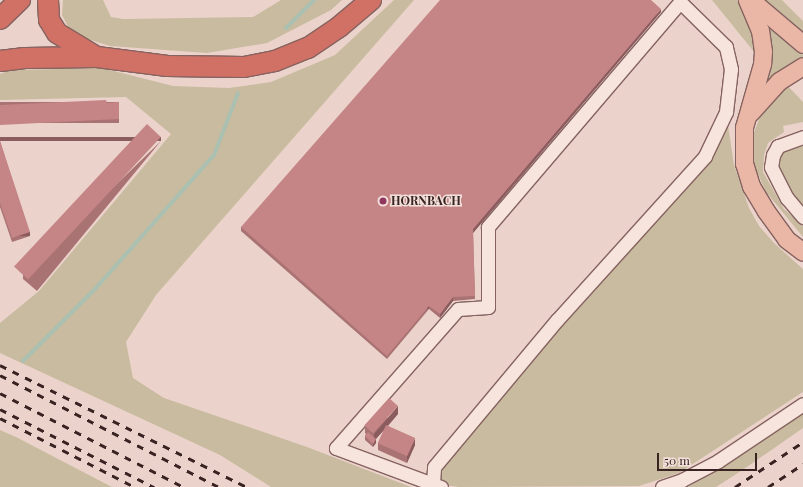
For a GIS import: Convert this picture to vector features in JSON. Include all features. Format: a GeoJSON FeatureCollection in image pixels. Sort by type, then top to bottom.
{"type":"FeatureCollection","features":[{"type":"Feature","properties":{"kind":"highway"},"geometry":{"type":"LineString","coordinates":[[0,19],[20,0]]}},
{"type":"Feature","properties":{"kind":"highway"},"geometry":{"type":"LineString","coordinates":[[48,0],[49,20],[57,33],[97,57]]}},
{"type":"Feature","properties":{"kind":"highway"},"geometry":{"type":"LineString","coordinates":[[0,61],[25,58],[97,57],[167,66],[207,68],[244,67],[275,61],[324,39],[371,0]]}},
{"type":"Feature","properties":{"kind":"main road"},"geometry":{"type":"LineString","coordinates":[[747,0],[760,30],[763,51],[762,64],[746,118],[742,152],[748,178],[762,206],[786,239],[803,252]]}},
{"type":"Feature","properties":{"kind":"main road"},"geometry":{"type":"LineString","coordinates":[[751,0],[803,44]]}},
{"type":"Feature","properties":{"kind":"main road"},"geometry":{"type":"LineString","coordinates":[[746,118],[779,82],[803,66]]}},
{"type":"Feature","properties":{"kind":"street"},"geometry":{"type":"LineString","coordinates":[[680,2],[726,47],[731,70],[726,112],[705,156],[557,320],[434,467],[437,485],[336,448],[458,309],[488,307],[488,227],[680,2]]}},
{"type":"Feature","properties":{"kind":"street"},"geometry":{"type":"LineString","coordinates":[[803,137],[778,146],[773,155],[771,167],[787,198],[803,216]]}},
{"type":"Feature","properties":{"kind":"street"},"geometry":{"type":"LineString","coordinates":[[786,239],[803,260]]}},
{"type":"Feature","properties":{"kind":"street"},"geometry":{"type":"LineString","coordinates":[[662,487],[682,480],[718,461],[803,404]]}},
{"type":"Feature","properties":{"kind":"shaded area"},"geometry":{"type":"Polygon","coordinates":[[[63,0],[103,0],[111,17],[123,19],[253,17],[281,0],[342,0],[331,10],[267,43],[207,53],[110,46],[72,34],[62,15],[63,0]]]}},
{"type":"Feature","properties":{"kind":"shaded area"},"geometry":{"type":"Polygon","coordinates":[[[394,0],[414,0],[156,295],[126,342],[133,378],[164,398],[307,447],[411,487],[271,487],[220,455],[0,353],[0,323],[39,291],[171,134],[126,97],[0,100],[0,74],[11,70],[102,68],[173,86],[229,88],[271,82],[335,55],[394,0]]]}},
{"type":"Feature","properties":{"kind":"shaded area"},"geometry":{"type":"Polygon","coordinates":[[[712,0],[737,0],[740,3],[752,25],[755,53],[712,0]]]}},
{"type":"Feature","properties":{"kind":"shaded area"},"geometry":{"type":"Polygon","coordinates":[[[760,0],[782,0],[803,21],[803,38],[760,0]]]}},
{"type":"Feature","properties":{"kind":"shaded area"},"geometry":{"type":"Polygon","coordinates":[[[769,28],[803,53],[803,60],[763,88],[769,28]]]}},
{"type":"Feature","properties":{"kind":"shaded area"},"geometry":{"type":"Polygon","coordinates":[[[785,83],[803,102],[803,122],[783,126],[784,132],[768,143],[764,155],[763,172],[784,209],[803,226],[803,237],[766,192],[753,163],[753,135],[760,117],[770,97],[785,83]]]}},
{"type":"Feature","properties":{"kind":"shaded area"},"geometry":{"type":"Polygon","coordinates":[[[726,112],[734,165],[749,208],[759,226],[775,244],[803,269],[803,392],[679,473],[639,486],[458,487],[433,483],[434,467],[705,156],[726,112]]]}},
{"type":"Feature","properties":{"kind":"shaded area"},"geometry":{"type":"Polygon","coordinates":[[[803,146],[803,209],[778,171],[778,160],[783,152],[803,146]]]}},
{"type":"Feature","properties":{"kind":"shaded area"},"geometry":{"type":"Polygon","coordinates":[[[803,414],[803,428],[716,487],[688,487],[803,414]]]}},
{"type":"Feature","properties":{"kind":"shaded area"},"geometry":{"type":"Polygon","coordinates":[[[0,430],[16,437],[112,487],[0,487],[0,430]]]}},
{"type":"Feature","properties":{"kind":"building","name":"HORNBACH"},"geometry":{"type":"Polygon","coordinates":[[[440,0],[651,0],[661,9],[473,229],[475,296],[453,297],[440,314],[429,306],[387,356],[241,227],[440,0]]]}},
{"type":"Feature","properties":{"kind":"building"},"geometry":{"type":"Polygon","coordinates":[[[106,100],[107,103],[119,102],[119,119],[0,125],[0,105],[106,100]]]}},
{"type":"Feature","properties":{"kind":"building"},"geometry":{"type":"Polygon","coordinates":[[[147,124],[161,137],[28,280],[14,267],[147,124]]]}},
{"type":"Feature","properties":{"kind":"building"},"geometry":{"type":"Polygon","coordinates":[[[0,141],[30,232],[12,238],[0,203],[0,141]]]}},
{"type":"Feature","properties":{"kind":"building"},"geometry":{"type":"Polygon","coordinates":[[[389,398],[398,406],[373,434],[364,425],[389,398]]]}},
{"type":"Feature","properties":{"kind":"building"},"geometry":{"type":"Polygon","coordinates":[[[386,425],[415,438],[407,456],[378,443],[386,425]]]}},
{"type":"Feature","properties":{"kind":"building"},"geometry":{"type":"Polygon","coordinates":[[[368,432],[376,439],[373,444],[365,436],[368,432]]]}},
{"type":"Feature","properties":{"kind":"waterway"},"geometry":{"type":"LineString","coordinates":[[286,28],[314,0]]}},
{"type":"Feature","properties":{"kind":"waterway"},"geometry":{"type":"LineString","coordinates":[[23,361],[95,289],[214,155],[238,93]]}},
{"type":"Feature","properties":{"kind":"railway"},"geometry":{"type":"LineString","coordinates":[[0,365],[247,487]]}},
{"type":"Feature","properties":{"kind":"railway"},"geometry":{"type":"LineString","coordinates":[[0,375],[219,487]]}},
{"type":"Feature","properties":{"kind":"railway"},"geometry":{"type":"LineString","coordinates":[[0,393],[184,487]]}},
{"type":"Feature","properties":{"kind":"railway"},"geometry":{"type":"LineString","coordinates":[[0,409],[154,487]]}},
{"type":"Feature","properties":{"kind":"railway"},"geometry":{"type":"LineString","coordinates":[[0,418],[135,487]]}},
{"type":"Feature","properties":{"kind":"railway"},"geometry":{"type":"LineString","coordinates":[[735,487],[803,442]]}},
{"type":"Feature","properties":{"kind":"railway"},"geometry":{"type":"LineString","coordinates":[[768,487],[803,464]]}},
{"type":"Feature","properties":{"kind":"place","name":"HORNBACH"},"geometry":{"type":"Point","coordinates":[383,201]}}]}
